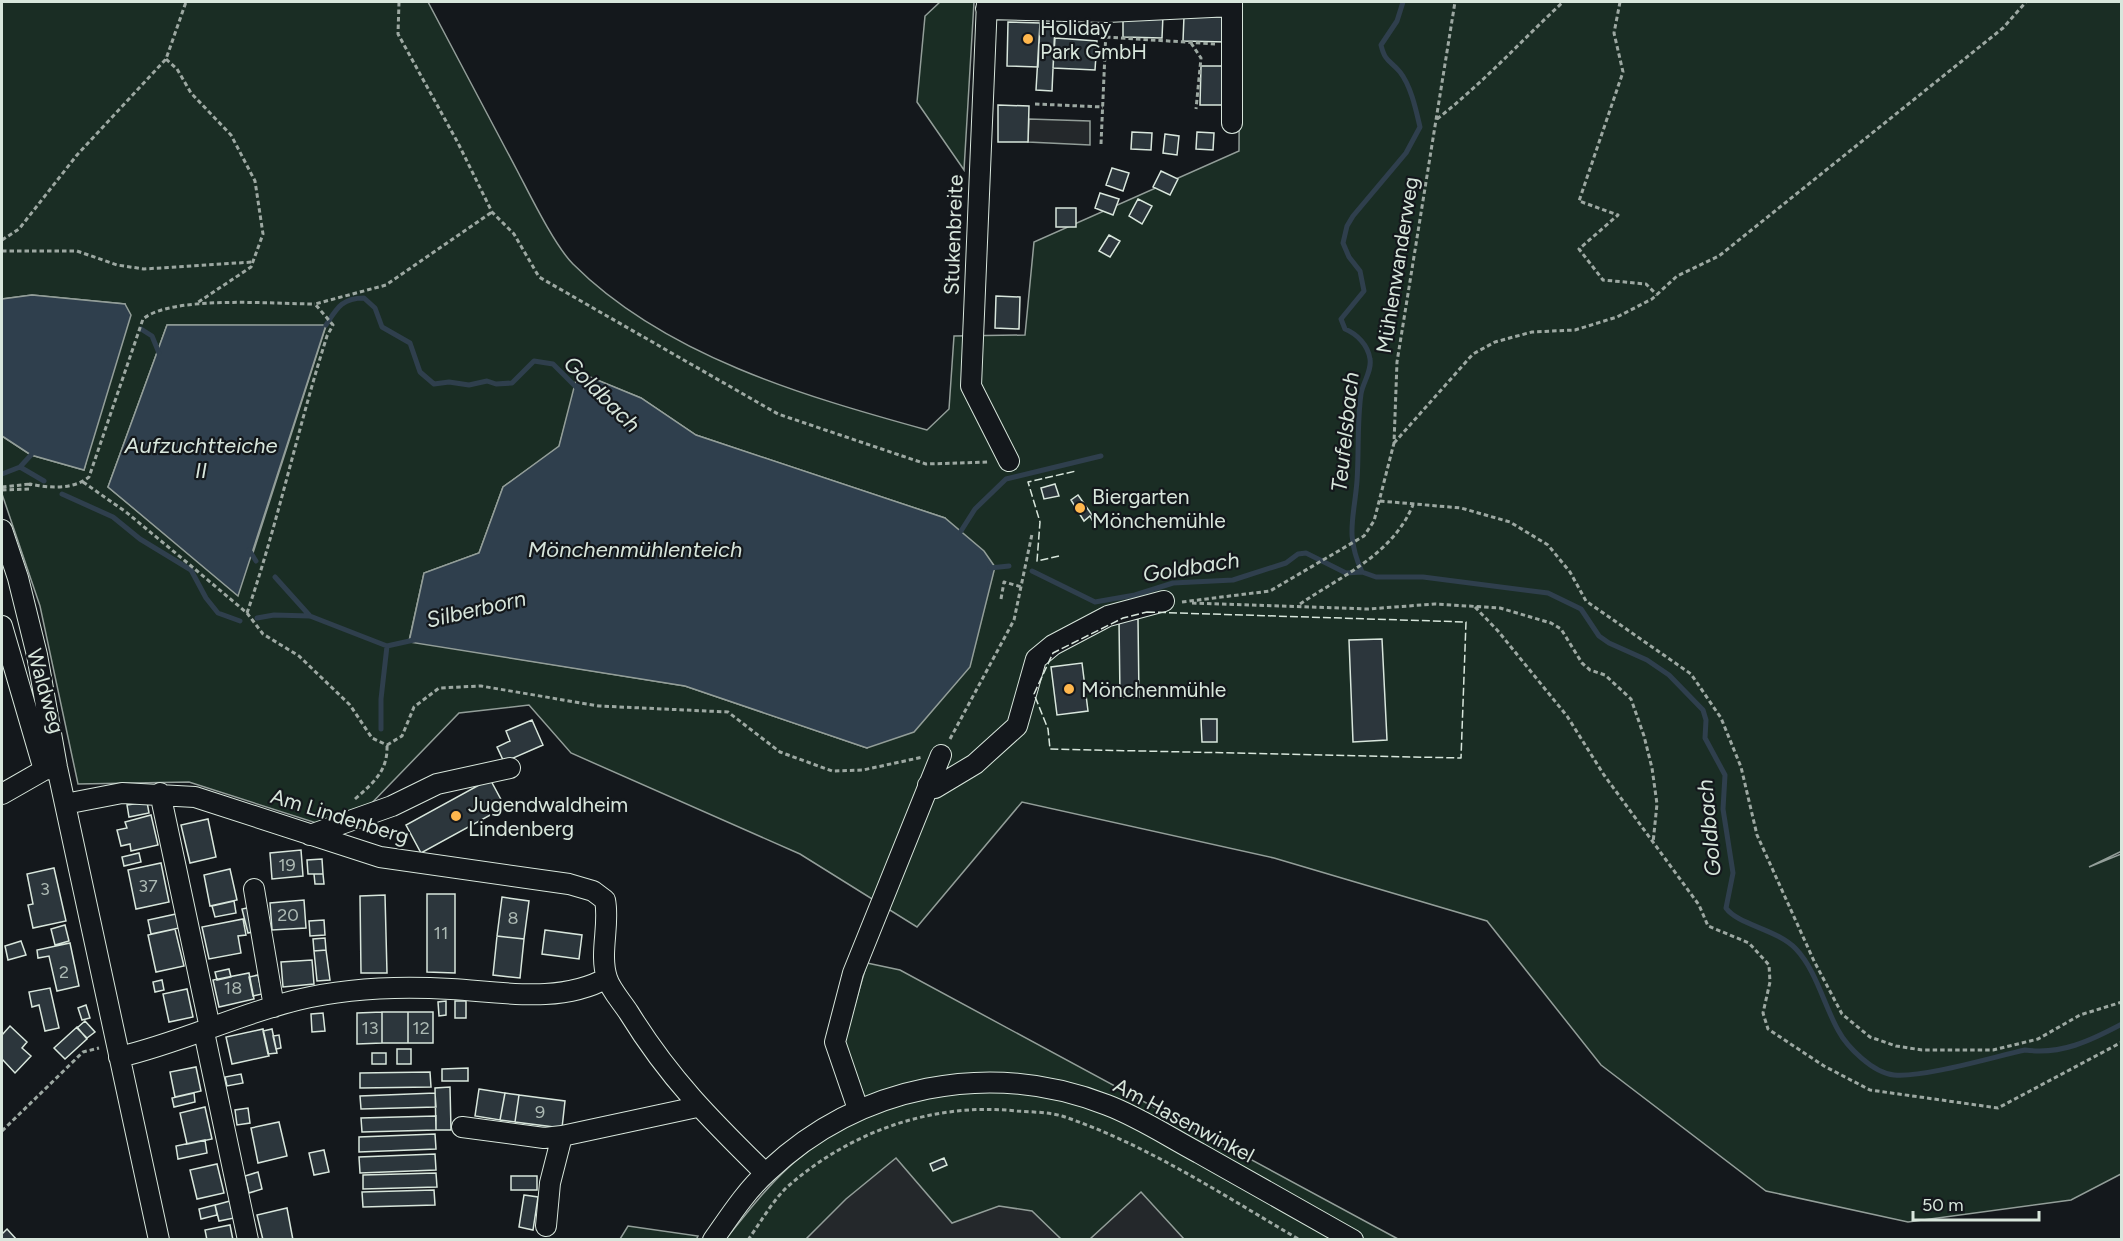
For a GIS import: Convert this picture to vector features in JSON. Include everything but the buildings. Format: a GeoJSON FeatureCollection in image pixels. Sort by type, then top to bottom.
{"type":"FeatureCollection","features":[{"type":"Feature","properties":{"kind":"street"},"geometry":{"type":"LineString","coordinates":[[986,5],[1107,12],[1232,4],[1232,123]]}},
{"type":"Feature","properties":{"kind":"street","name":"Stukenbreite"},"geometry":{"type":"LineString","coordinates":[[986,5],[971,386],[1009,461]]}},
{"type":"Feature","properties":{"kind":"street"},"geometry":{"type":"LineString","coordinates":[[2,530],[18,578],[37,655],[50,769],[63,797],[159,1239]]}},
{"type":"Feature","properties":{"kind":"street"},"geometry":{"type":"LineString","coordinates":[[928,785],[934,788],[975,764],[1017,726],[1036,659],[1053,645],[1107,615],[1164,601]]}},
{"type":"Feature","properties":{"kind":"street","name":"Waldweg"},"geometry":{"type":"LineString","coordinates":[[2,626],[50,769]]}},
{"type":"Feature","properties":{"kind":"street"},"geometry":{"type":"LineString","coordinates":[[858,1109],[835,1042],[853,973],[941,755]]}},
{"type":"Feature","properties":{"kind":"street"},"geometry":{"type":"LineString","coordinates":[[310,835],[392,806],[437,784],[510,768]]}},
{"type":"Feature","properties":{"kind":"street"},"geometry":{"type":"LineString","coordinates":[[2,794],[50,769]]}},
{"type":"Feature","properties":{"kind":"street"},"geometry":{"type":"LineString","coordinates":[[160,793],[248,1239]]}},
{"type":"Feature","properties":{"kind":"street","name":"Am Lindenberg"},"geometry":{"type":"LineString","coordinates":[[63,797],[160,793],[204,799],[293,826],[310,835],[380,857],[569,884],[593,891],[605,900],[608,914],[605,943],[607,978],[655,1055],[698,1107],[765,1173]]}},
{"type":"Feature","properties":{"kind":"street"},"geometry":{"type":"LineString","coordinates":[[254,890],[274,1007]]}},
{"type":"Feature","properties":{"kind":"street"},"geometry":{"type":"LineString","coordinates":[[118,1051],[207,1030],[274,1007],[337,994],[413,988],[533,995],[583,989],[607,978]]}},
{"type":"Feature","properties":{"kind":"street","name":"Am Hasenwinkel"},"geometry":{"type":"LineString","coordinates":[[713,1239],[765,1173],[802,1142],[858,1109],[906,1092],[964,1082],[1018,1082],[1065,1091],[1132,1116],[1353,1239]]}},
{"type":"Feature","properties":{"kind":"street"},"geometry":{"type":"LineString","coordinates":[[462,1127],[544,1138],[698,1107]]}},
{"type":"Feature","properties":{"kind":"street"},"geometry":{"type":"LineString","coordinates":[[546,1226],[550,1183],[562,1136]]}},
{"type":"Feature","properties":{"kind":"path"},"geometry":{"type":"LineString","coordinates":[[2,240],[19,229],[77,155],[166,59],[186,2]]}},
{"type":"Feature","properties":{"kind":"path"},"geometry":{"type":"LineString","coordinates":[[399,2],[398,34],[458,142],[492,212],[514,234],[539,277],[778,414],[926,464],[1009,461]]}},
{"type":"Feature","properties":{"kind":"path","name":"Mühlenwanderweg"},"geometry":{"type":"LineString","coordinates":[[1380,501],[1394,443],[1397,362],[1455,2]]}},
{"type":"Feature","properties":{"kind":"path"},"geometry":{"type":"LineString","coordinates":[[1435,120],[1476,89],[1494,66],[1563,2]]}},
{"type":"Feature","properties":{"kind":"path"},"geometry":{"type":"LineString","coordinates":[[1620,2],[1614,33],[1623,72],[1580,201],[1618,215],[1579,249],[1603,280],[1646,284],[1657,295]]}},
{"type":"Feature","properties":{"kind":"path"},"geometry":{"type":"LineString","coordinates":[[1394,443],[1473,354],[1495,342],[1532,332],[1575,330],[1617,317],[1657,295],[1677,276],[1719,256],[2003,28],[2026,2]]}},
{"type":"Feature","properties":{"kind":"path"},"geometry":{"type":"LineString","coordinates":[[1101,144],[1107,12]]}},
{"type":"Feature","properties":{"kind":"path"},"geometry":{"type":"LineString","coordinates":[[1106,37],[1217,44]]}},
{"type":"Feature","properties":{"kind":"path"},"geometry":{"type":"LineString","coordinates":[[1191,43],[1201,58],[1196,109]]}},
{"type":"Feature","properties":{"kind":"path"},"geometry":{"type":"LineString","coordinates":[[166,59],[177,69],[191,93],[231,135],[255,181],[264,234],[252,267],[197,303]]}},
{"type":"Feature","properties":{"kind":"path"},"geometry":{"type":"LineString","coordinates":[[1035,104],[1103,107]]}},
{"type":"Feature","properties":{"kind":"path"},"geometry":{"type":"LineString","coordinates":[[2,488],[29,489],[30,484],[50,488],[83,482],[89,477],[143,319],[152,311],[197,303],[315,304],[386,285],[492,212]]}},
{"type":"Feature","properties":{"kind":"path"},"geometry":{"type":"LineString","coordinates":[[2,251],[77,251],[117,266],[144,269],[253,262]]}},
{"type":"Feature","properties":{"kind":"path"},"geometry":{"type":"LineString","coordinates":[[247,613],[258,581],[300,422],[327,336],[333,325],[319,312],[315,304]]}},
{"type":"Feature","properties":{"kind":"path"},"geometry":{"type":"LineString","coordinates":[[83,482],[126,512],[247,613],[263,634],[299,656],[350,705],[372,738],[387,745]]}},
{"type":"Feature","properties":{"kind":"path"},"geometry":{"type":"LineString","coordinates":[[1653,843],[1657,804],[1652,768],[1631,699],[1605,675],[1590,670],[1582,663],[1561,629],[1551,623],[1500,608],[1436,604],[1368,609],[1187,602],[1270,591],[1364,536],[1374,521],[1380,501],[1461,508],[1510,522],[1548,545],[1570,572],[1586,601],[1691,674],[1720,718],[1741,767],[1756,836],[1814,961],[1842,1014],[1870,1037],[1896,1046],[1922,1050],[1993,1050],[2038,1039],[2080,1015],[2121,1002]]}},
{"type":"Feature","properties":{"kind":"path"},"geometry":{"type":"LineString","coordinates":[[1299,605],[1372,558],[1393,540],[1405,525],[1413,505]]}},
{"type":"Feature","properties":{"kind":"path"},"geometry":{"type":"LineString","coordinates":[[387,745],[402,736],[414,707],[439,688],[481,686],[599,706],[728,712],[780,752],[832,771],[863,770],[920,757],[941,755],[1014,620],[1032,534]]}},
{"type":"Feature","properties":{"kind":"path"},"geometry":{"type":"LineString","coordinates":[[1001,599],[1004,582],[1022,587]]}},
{"type":"Feature","properties":{"kind":"path"},"geometry":{"type":"LineString","coordinates":[[1475,607],[1567,716],[1604,775],[1699,905],[1708,926],[1749,943],[1769,965],[1770,981],[1763,1013],[1768,1029],[1824,1066],[1870,1090],[1998,1108],[2121,1042]]}},
{"type":"Feature","properties":{"kind":"path"},"geometry":{"type":"LineString","coordinates":[[350,804],[371,785],[388,763],[387,745]]}},
{"type":"Feature","properties":{"kind":"path"},"geometry":{"type":"LineString","coordinates":[[2,1131],[83,1052],[118,1051]]}},
{"type":"Feature","properties":{"kind":"path"},"geometry":{"type":"LineString","coordinates":[[748,1239],[785,1190],[829,1156],[868,1133],[925,1115],[989,1108],[1059,1115],[1118,1137],[1300,1239]]}},
{"type":"Feature","properties":{"kind":"green space"},"geometry":{"type":"Polygon","coordinates":[[[2,2],[428,2],[551,234],[573,264],[610,296],[650,324],[738,369],[833,403],[927,430],[949,409],[954,336],[1025,335],[1034,242],[1239,151],[1240,2],[2121,2],[2122,851],[2089,867],[2121,854],[2121,1174],[2071,1200],[1908,1222],[1766,1191],[1601,1065],[1487,921],[1274,858],[1022,802],[917,927],[800,854],[571,753],[529,705],[459,713],[365,810],[338,830],[189,782],[78,784],[40,606],[2,494],[2,436],[31,455],[84,470],[125,304],[32,295],[2,299],[2,2]],[[167,325],[108,487],[179,545],[252,556],[326,326],[167,325]],[[579,373],[559,447],[503,487],[479,553],[424,573],[409,641],[685,686],[867,748],[945,518],[696,435],[641,398],[579,373]]]}},
{"type":"Feature","properties":{"kind":"green space"},"geometry":{"type":"Polygon","coordinates":[[[940,2],[974,2],[964,170],[917,102],[925,16],[940,2]]]}},
{"type":"Feature","properties":{"kind":"green space"},"geometry":{"type":"Polygon","coordinates":[[[867,963],[900,970],[1398,1239],[725,1240],[773,1183],[806,1152],[846,1126],[871,1114],[844,1042],[867,963]]]}},
{"type":"Feature","properties":{"kind":"green space"},"geometry":{"type":"Polygon","coordinates":[[[628,1226],[698,1236],[696,1240],[620,1239],[628,1226]]]}},
{"type":"Feature","properties":{"kind":"shaded area"},"geometry":{"type":"Polygon","coordinates":[[[1029,119],[1090,121],[1090,145],[1028,142],[1029,119]]]}},
{"type":"Feature","properties":{"kind":"shaded area"},"geometry":{"type":"Polygon","coordinates":[[[896,1158],[952,1223],[999,1206],[1032,1211],[1061,1239],[806,1239],[846,1199],[896,1158]]]}},
{"type":"Feature","properties":{"kind":"shaded area"},"geometry":{"type":"Polygon","coordinates":[[[1141,1192],[1184,1239],[1090,1239],[1141,1192]]]}},
{"type":"Feature","properties":{"kind":"water"},"geometry":{"type":"Polygon","coordinates":[[[32,295],[125,304],[131,315],[84,470],[31,455],[2,436],[2,299],[32,295]]]}},
{"type":"Feature","properties":{"kind":"water","name":"Aufzuchtteiche II"},"geometry":{"type":"Polygon","coordinates":[[[167,325],[326,325],[238,596],[108,487],[167,325]]]}},
{"type":"Feature","properties":{"kind":"water","name":"Mönchenmühlenteich"},"geometry":{"type":"Polygon","coordinates":[[[578,372],[641,398],[696,435],[945,518],[984,551],[995,567],[970,667],[914,732],[867,748],[685,686],[409,642],[424,573],[479,553],[503,487],[559,446],[578,372]]]}},
{"type":"Feature","properties":{"kind":"waterway","name":"Teufelsbach"},"geometry":{"type":"LineString","coordinates":[[1362,572],[1354,547],[1352,526],[1357,481],[1360,405],[1370,363],[1369,354],[1364,345],[1358,337],[1345,329],[1341,319],[1364,291],[1360,271],[1349,257],[1343,243],[1347,226],[1353,216],[1406,153],[1420,127],[1407,84],[1400,72],[1386,58],[1381,45],[1397,21],[1403,2]]}},
{"type":"Feature","properties":{"kind":"waterway","name":"Goldbach"},"geometry":{"type":"LineString","coordinates":[[326,325],[345,302],[364,298],[375,308],[382,327],[410,343],[420,372],[434,384],[449,382],[469,385],[487,381],[496,384],[512,383],[534,361],[553,364],[579,390]]}},
{"type":"Feature","properties":{"kind":"waterway"},"geometry":{"type":"LineString","coordinates":[[141,329],[152,336],[159,353]]}},
{"type":"Feature","properties":{"kind":"waterway","name":"Silberborn"},"geometry":{"type":"LineString","coordinates":[[2,474],[20,467],[31,455]]}},
{"type":"Feature","properties":{"kind":"waterway"},"geometry":{"type":"LineString","coordinates":[[961,531],[975,509],[1006,479],[1101,456]]}},
{"type":"Feature","properties":{"kind":"waterway","name":"Silberborn"},"geometry":{"type":"LineString","coordinates":[[20,467],[44,481]]}},
{"type":"Feature","properties":{"kind":"waterway","name":"Silberborn"},"geometry":{"type":"LineString","coordinates":[[62,494],[113,517],[140,539],[191,570],[206,598],[218,613],[240,621]]}},
{"type":"Feature","properties":{"kind":"waterway"},"geometry":{"type":"LineString","coordinates":[[249,550],[256,561]]}},
{"type":"Feature","properties":{"kind":"waterway","name":"Goldbach"},"geometry":{"type":"LineString","coordinates":[[1032,571],[1095,602],[1135,595],[1173,583],[1233,580],[1286,563],[1298,554],[1306,553],[1346,573],[1362,572],[1376,577],[1423,577],[1548,593],[1581,609],[1599,636],[1609,643],[1647,660],[1669,675],[1703,710],[1706,720],[1705,738],[1725,775],[1723,809],[1733,873],[1726,908],[1739,919],[1779,937],[1796,949],[1809,967],[1842,1037],[1869,1064],[1878,1070],[1894,1075],[1922,1073],[2025,1050],[2063,1048],[2087,1041],[2122,1024]]}},
{"type":"Feature","properties":{"kind":"waterway","name":"Goldbach"},"geometry":{"type":"LineString","coordinates":[[990,568],[1009,566]]}},
{"type":"Feature","properties":{"kind":"waterway"},"geometry":{"type":"LineString","coordinates":[[275,577],[310,616]]}},
{"type":"Feature","properties":{"kind":"waterway","name":"Silberborn"},"geometry":{"type":"LineString","coordinates":[[257,618],[274,615],[310,616],[387,646],[414,640]]}},
{"type":"Feature","properties":{"kind":"waterway"},"geometry":{"type":"LineString","coordinates":[[381,729],[381,699],[387,646]]}},
{"type":"Feature","properties":{"kind":"fence"},"geometry":{"type":"LineString","coordinates":[[1059,556],[1037,561],[1040,522],[1028,482],[1076,471]]}},
{"type":"Feature","properties":{"kind":"fence"},"geometry":{"type":"LineString","coordinates":[[1147,612],[1466,622],[1461,758],[1050,749],[1048,729],[1034,694],[1053,653],[1123,618],[1147,612]]}},
{"type":"Feature","properties":{"kind":"place","name":"Holiday Park GmbH"},"geometry":{"type":"Point","coordinates":[1028,39]}},
{"type":"Feature","properties":{"kind":"place","name":"Biergarten Mönchemühle"},"geometry":{"type":"Point","coordinates":[1080,508]}},
{"type":"Feature","properties":{"kind":"place","name":"Mönchenmühle"},"geometry":{"type":"Point","coordinates":[1069,689]}},
{"type":"Feature","properties":{"kind":"place","name":"Jugendwaldheim Lindenberg"},"geometry":{"type":"Point","coordinates":[456,816]}}]}
